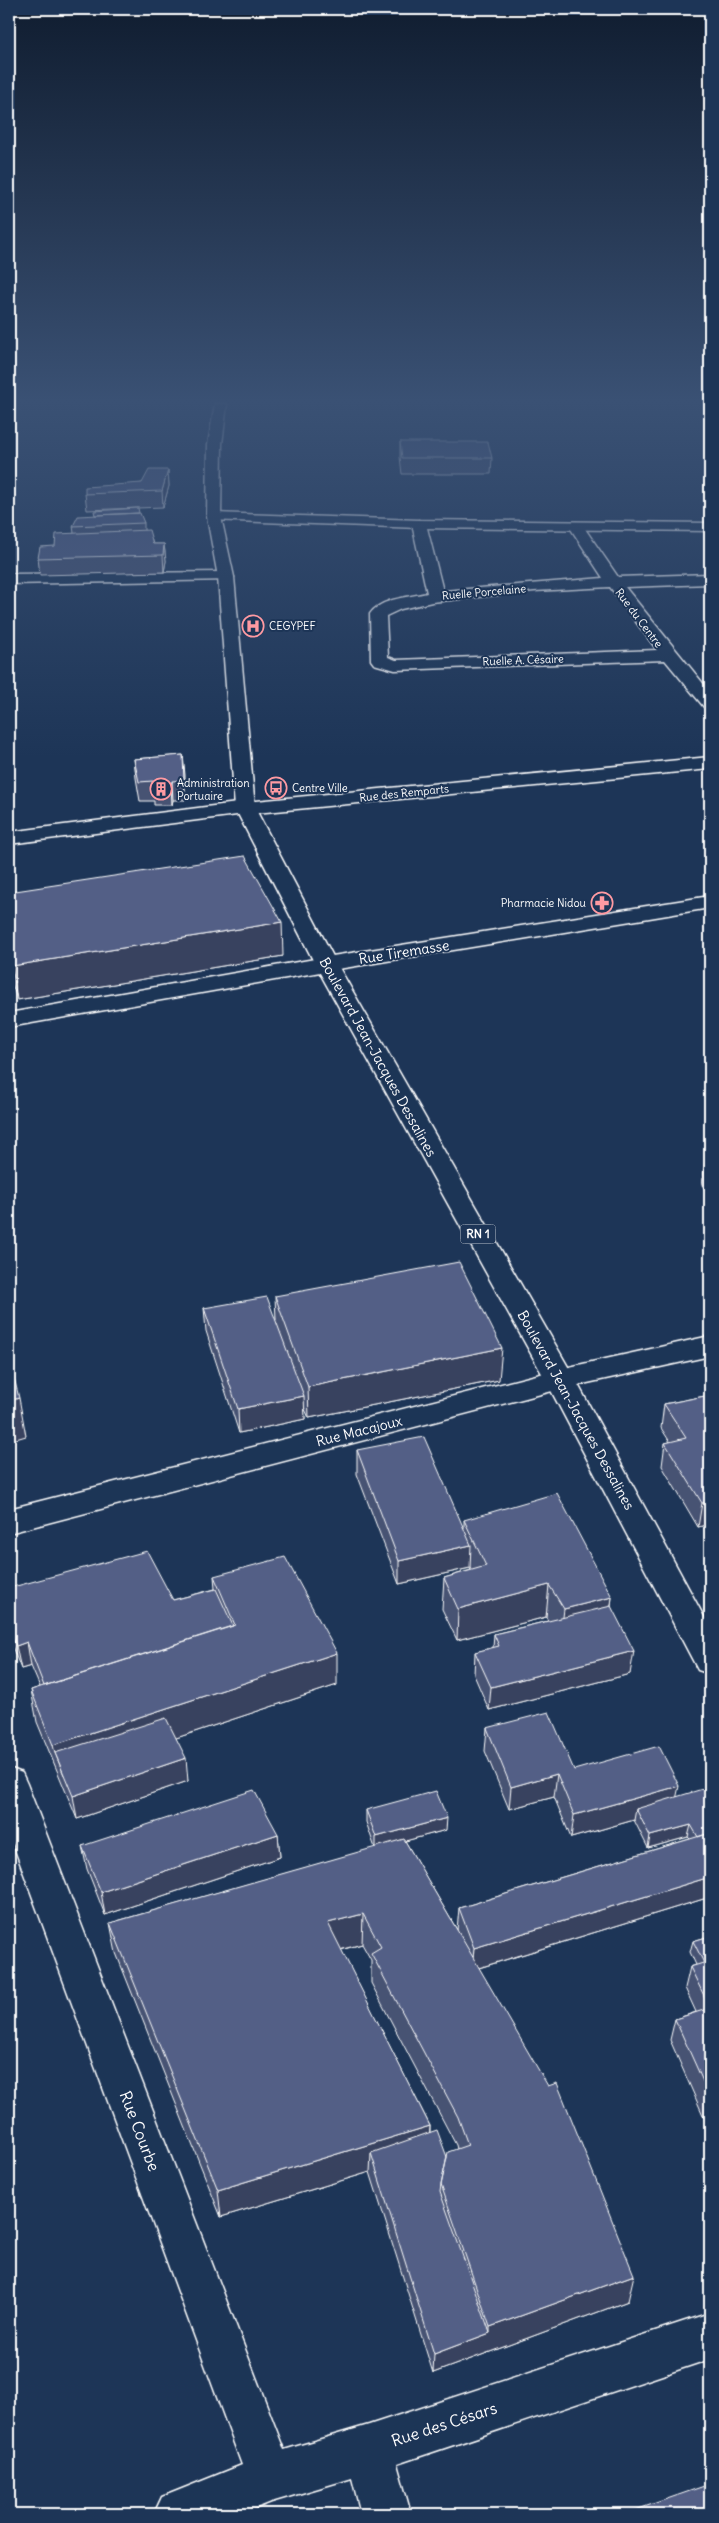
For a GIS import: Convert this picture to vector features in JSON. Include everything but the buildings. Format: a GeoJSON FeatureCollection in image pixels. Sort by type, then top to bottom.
{"type":"FeatureCollection","features":[{"type":"Feature","properties":{"kind":"street","name":"Boulevard Jean-Jacques Dessalines"},"geometry":{"type":"LineString","coordinates":[[215,522],[226,577],[245,808],[326,964],[560,1379],[710,1660]]}},
{"type":"Feature","properties":{"kind":"street"},"geometry":{"type":"LineString","coordinates":[[361,522],[710,527]]}},
{"type":"Feature","properties":{"kind":"street"},"geometry":{"type":"LineString","coordinates":[[419,524],[436,596]]}},
{"type":"Feature","properties":{"kind":"street","name":"Rue du Centre"},"geometry":{"type":"LineString","coordinates":[[576,526],[612,581],[668,655],[710,703]]}},
{"type":"Feature","properties":{"kind":"street"},"geometry":{"type":"LineString","coordinates":[[9,579],[226,577]]}},
{"type":"Feature","properties":{"kind":"street","name":"Ruelle Porcelaine"},"geometry":{"type":"LineString","coordinates":[[380,660],[378,614],[380,611],[436,596],[612,581],[710,579]]}},
{"type":"Feature","properties":{"kind":"street","name":"Ruelle A. Césaire"},"geometry":{"type":"LineString","coordinates":[[380,660],[395,665],[668,655]]}},
{"type":"Feature","properties":{"kind":"street"},"geometry":{"type":"LineString","coordinates":[[684,673],[702,671]]}},
{"type":"Feature","properties":{"kind":"street","name":"Rue des Remparts"},"geometry":{"type":"LineString","coordinates":[[9,838],[245,808],[710,763]]}},
{"type":"Feature","properties":{"kind":"street","name":"Rue Tiremasse"},"geometry":{"type":"LineString","coordinates":[[9,1020],[326,964],[710,902]]}},
{"type":"Feature","properties":{"kind":"street","name":"Rue Macajoux"},"geometry":{"type":"LineString","coordinates":[[9,1521],[560,1379],[710,1346]]}},
{"type":"Feature","properties":{"kind":"street","name":"Rue Courbe"},"geometry":{"type":"LineString","coordinates":[[9,1784],[270,2478]]}},
{"type":"Feature","properties":{"kind":"street","name":"Rue des Césars"},"geometry":{"type":"LineString","coordinates":[[179,2514],[270,2478],[368,2449],[710,2336]]}},
{"type":"Feature","properties":{"kind":"street"},"geometry":{"type":"LineString","coordinates":[[368,2449],[386,2514]]}},
{"type":"Feature","properties":{"kind":"place","name":"CEGYPEF"},"geometry":{"type":"Point","coordinates":[253,626]}},
{"type":"Feature","properties":{"kind":"place","name":"Centre Ville"},"geometry":{"type":"Point","coordinates":[276,788]}},
{"type":"Feature","properties":{"kind":"place","name":"Administration Portuaire"},"geometry":{"type":"Point","coordinates":[161,789]}},
{"type":"Feature","properties":{"kind":"place","name":"Pharmacie Nidou"},"geometry":{"type":"Point","coordinates":[602,903]}}]}
